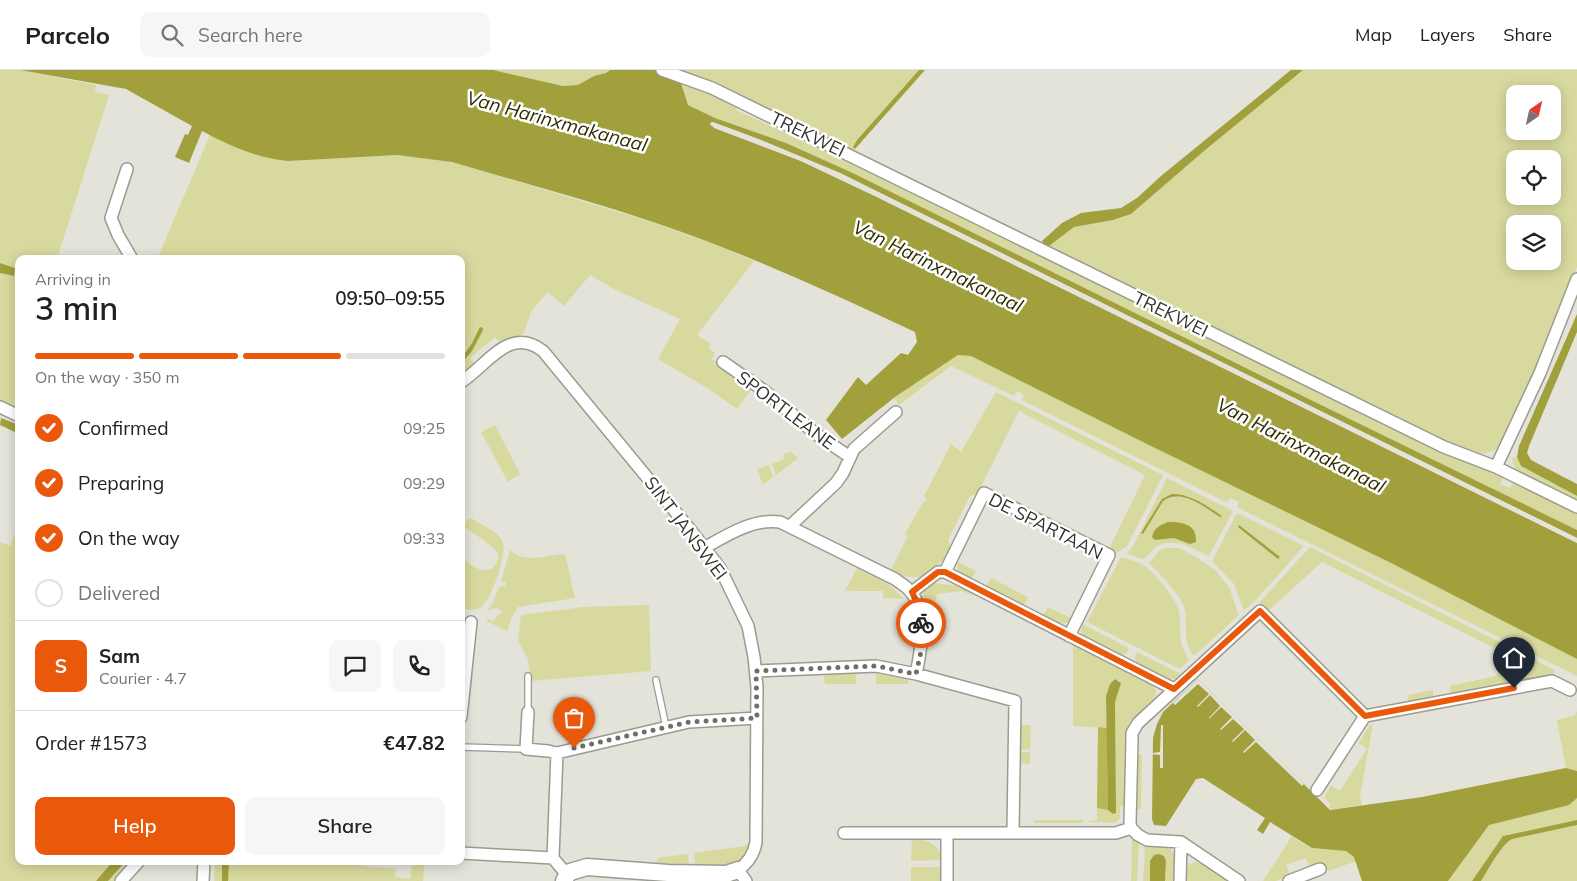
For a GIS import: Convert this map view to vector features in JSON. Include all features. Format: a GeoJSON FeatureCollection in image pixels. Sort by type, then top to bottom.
{"type":"FeatureCollection","features":[{"type":"Feature","properties":{"kind":"street","name":"TREKWEI"},"geometry":{"type":"LineString","coordinates":[[662,70],[712,88],[1444,447],[1496,467],[1577,507]]}},
{"type":"Feature","properties":{"kind":"street"},"geometry":{"type":"LineString","coordinates":[[127,169],[111,218],[130,255]]}},
{"type":"Feature","properties":{"kind":"street"},"geometry":{"type":"LineString","coordinates":[[1496,467],[1540,373],[1577,278]]}},
{"type":"Feature","properties":{"kind":"street","name":"SINT JANSWEI"},"geometry":{"type":"LineString","coordinates":[[465,379],[510,344],[531,343],[543,351],[720,568],[748,626],[756,671],[756,842],[742,876],[587,867],[576,870],[565,878],[553,858]]}},
{"type":"Feature","properties":{"kind":"street","name":"SPORTLEANE"},"geometry":{"type":"LineString","coordinates":[[722,362],[766,392],[809,428],[850,457]]}},
{"type":"Feature","properties":{"kind":"street"},"geometry":{"type":"LineString","coordinates":[[0,407],[15,414]]}},
{"type":"Feature","properties":{"kind":"street","name":"SPORTLEANE"},"geometry":{"type":"LineString","coordinates":[[790,526],[836,483],[843,473],[854,449],[896,412]]}},
{"type":"Feature","properties":{"kind":"street","name":"DE SPARTAAN"},"geometry":{"type":"LineString","coordinates":[[945,572],[984,493],[1109,555],[1069,636]]}},
{"type":"Feature","properties":{"kind":"street"},"geometry":{"type":"LineString","coordinates":[[704,548],[756,524],[774,521],[790,526],[895,579],[912,592],[918,605],[921,620],[922,647],[916,674]]}},
{"type":"Feature","properties":{"kind":"street"},"geometry":{"type":"LineString","coordinates":[[912,592],[938,572],[945,572],[1174,689]]}},
{"type":"Feature","properties":{"kind":"street"},"geometry":{"type":"LineString","coordinates":[[1239,881],[1181,842],[1147,840],[1138,835],[1132,828],[1130,821],[1132,733],[1138,723],[1260,611],[1365,716]]}},
{"type":"Feature","properties":{"kind":"street"},"geometry":{"type":"LineString","coordinates":[[465,679],[471,622]]}},
{"type":"Feature","properties":{"kind":"street"},"geometry":{"type":"LineString","coordinates":[[756,671],[876,666],[916,674],[1014,701],[1012,832]]}},
{"type":"Feature","properties":{"kind":"street"},"geometry":{"type":"LineString","coordinates":[[1317,790],[1365,716],[1552,681],[1570,690]]}},
{"type":"Feature","properties":{"kind":"street"},"geometry":{"type":"LineString","coordinates":[[528,712],[526,749],[557,753],[689,722],[757,718]]}},
{"type":"Feature","properties":{"kind":"street"},"geometry":{"type":"LineString","coordinates":[[465,853],[553,858],[557,753]]}},
{"type":"Feature","properties":{"kind":"street"},"geometry":{"type":"LineString","coordinates":[[844,833],[1116,833],[1132,828]]}},
{"type":"Feature","properties":{"kind":"street"},"geometry":{"type":"LineString","coordinates":[[947,834],[947,881]]}},
{"type":"Feature","properties":{"kind":"street"},"geometry":{"type":"LineString","coordinates":[[1180,881],[1181,842]]}},
{"type":"Feature","properties":{"kind":"street"},"geometry":{"type":"LineString","coordinates":[[120,881],[135,865]]}},
{"type":"Feature","properties":{"kind":"street"},"geometry":{"type":"LineString","coordinates":[[203,881],[204,865]]}},
{"type":"Feature","properties":{"kind":"street"},"geometry":{"type":"LineString","coordinates":[[1289,881],[1320,869]]}},
{"type":"Feature","properties":{"kind":"lane"},"geometry":{"type":"LineString","coordinates":[[528,676],[528,712]]}},
{"type":"Feature","properties":{"kind":"lane"},"geometry":{"type":"LineString","coordinates":[[656,680],[666,727]]}},
{"type":"Feature","properties":{"kind":"lane"},"geometry":{"type":"LineString","coordinates":[[465,747],[526,749]]}},
{"type":"Feature","properties":{"kind":"green space"},"geometry":{"type":"Polygon","coordinates":[[[0,70],[20,70],[96,85],[95,92],[109,95],[58,255],[15,255],[15,268],[0,263],[0,70]]]}},
{"type":"Feature","properties":{"kind":"green space"},"geometry":{"type":"Polygon","coordinates":[[[493,70],[610,70],[578,85],[563,86],[493,70]]]}},
{"type":"Feature","properties":{"kind":"green space"},"geometry":{"type":"Polygon","coordinates":[[[678,70],[919,70],[857,140],[853,147],[855,149],[852,152],[678,70]]]}},
{"type":"Feature","properties":{"kind":"green space"},"geometry":{"type":"Polygon","coordinates":[[[1303,70],[1577,70],[1577,267],[1548,341],[1503,444],[1482,454],[1469,452],[1446,444],[1045,245],[1049,246],[1074,227],[1113,220],[1131,214],[1303,70]]]}},
{"type":"Feature","properties":{"kind":"green space"},"geometry":{"type":"Polygon","coordinates":[[[680,80],[739,105],[736,110],[786,133],[788,129],[1504,476],[1500,484],[1510,488],[1515,480],[1577,512],[1577,530],[855,174],[786,143],[715,118],[688,105],[680,80]]]}},
{"type":"Feature","properties":{"kind":"green space"},"geometry":{"type":"Polygon","coordinates":[[[210,135],[238,148],[278,160],[397,155],[452,162],[652,222],[719,246],[754,261],[697,335],[711,344],[708,348],[715,353],[712,359],[753,387],[737,409],[709,389],[658,359],[680,319],[616,290],[590,275],[564,306],[548,292],[532,310],[523,334],[503,345],[495,337],[470,358],[475,364],[465,371],[465,360],[480,328],[465,353],[465,255],[159,255],[210,135]]]}},
{"type":"Feature","properties":{"kind":"green space"},"geometry":{"type":"Polygon","coordinates":[[[15,268],[15,408],[0,402],[0,273],[13,276],[15,268]]]}},
{"type":"Feature","properties":{"kind":"green space"},"geometry":{"type":"Polygon","coordinates":[[[958,355],[971,356],[1008,374],[1391,563],[1577,659],[1577,676],[1237,507],[1239,502],[1230,498],[1228,503],[1022,400],[1024,395],[1017,391],[1014,396],[951,366],[899,405],[894,398],[958,355]]]}},
{"type":"Feature","properties":{"kind":"green space"},"geometry":{"type":"Polygon","coordinates":[[[996,392],[1163,475],[1127,546],[1117,553],[1109,549],[1145,475],[1019,411],[977,494],[970,496],[948,540],[951,548],[945,559],[921,577],[897,576],[890,572],[908,536],[905,534],[922,504],[927,500],[924,496],[951,444],[961,452],[996,392]]]}},
{"type":"Feature","properties":{"kind":"green space"},"geometry":{"type":"Polygon","coordinates":[[[495,425],[520,474],[508,482],[481,432],[495,425]]]}},
{"type":"Feature","properties":{"kind":"green space"},"geometry":{"type":"Polygon","coordinates":[[[791,452],[798,458],[776,475],[772,464],[784,459],[783,454],[791,452]]]}},
{"type":"Feature","properties":{"kind":"green space"},"geometry":{"type":"Polygon","coordinates":[[[1517,457],[1522,466],[1577,496],[1577,503],[1516,472],[1512,458],[1517,457]]]}},
{"type":"Feature","properties":{"kind":"green space"},"geometry":{"type":"Polygon","coordinates":[[[769,465],[773,477],[763,485],[757,469],[769,465]]]}},
{"type":"Feature","properties":{"kind":"green space"},"geometry":{"type":"Polygon","coordinates":[[[1167,478],[1233,511],[1209,556],[1181,543],[1166,543],[1157,546],[1142,559],[1127,553],[1133,546],[1167,478]],[[1172,494],[1163,501],[1178,497],[1193,500],[1220,517],[1221,515],[1204,504],[1192,498],[1172,494]]]}},
{"type":"Feature","properties":{"kind":"green space"},"geometry":{"type":"Polygon","coordinates":[[[1237,513],[1304,546],[1254,602],[1244,610],[1234,584],[1212,561],[1237,513]],[[1239,525],[1278,559],[1279,557],[1239,525]]]}},
{"type":"Feature","properties":{"kind":"green space"},"geometry":{"type":"Polygon","coordinates":[[[470,518],[488,528],[499,536],[504,546],[501,565],[494,586],[484,604],[480,608],[473,610],[465,609],[465,560],[479,569],[487,570],[492,569],[497,562],[498,554],[492,547],[465,527],[465,522],[470,518]]]}},
{"type":"Feature","properties":{"kind":"green space"},"geometry":{"type":"Polygon","coordinates":[[[15,534],[15,865],[110,865],[96,881],[0,881],[0,542],[10,546],[15,534]]]}},
{"type":"Feature","properties":{"kind":"green space"},"geometry":{"type":"Polygon","coordinates":[[[1310,547],[1555,670],[1553,674],[1451,694],[1450,686],[1496,676],[1505,653],[1322,562],[1268,611],[1259,603],[1310,547]]]}},
{"type":"Feature","properties":{"kind":"green space"},"geometry":{"type":"Polygon","coordinates":[[[1165,548],[1179,548],[1216,571],[1229,587],[1239,615],[1194,656],[1186,638],[1185,614],[1182,602],[1169,584],[1149,563],[1159,551],[1165,548]]]}},
{"type":"Feature","properties":{"kind":"green space"},"geometry":{"type":"Polygon","coordinates":[[[510,550],[522,557],[529,558],[565,554],[575,598],[518,607],[507,631],[489,622],[485,617],[493,622],[501,614],[502,611],[497,608],[487,610],[492,605],[499,587],[505,586],[506,582],[501,582],[510,550]]]}},
{"type":"Feature","properties":{"kind":"green space"},"geometry":{"type":"Polygon","coordinates":[[[1121,557],[1138,562],[1148,568],[1174,600],[1179,611],[1181,642],[1189,660],[1180,669],[1087,622],[1121,557]]]}},
{"type":"Feature","properties":{"kind":"green space"},"geometry":{"type":"Polygon","coordinates":[[[957,561],[976,571],[971,579],[958,570],[957,561]]]}},
{"type":"Feature","properties":{"kind":"green space"},"geometry":{"type":"Polygon","coordinates":[[[857,568],[889,584],[904,599],[883,598],[883,591],[845,591],[857,568]]]}},
{"type":"Feature","properties":{"kind":"green space"},"geometry":{"type":"Polygon","coordinates":[[[991,578],[1028,597],[1023,606],[986,587],[991,578]]]}},
{"type":"Feature","properties":{"kind":"green space"},"geometry":{"type":"Polygon","coordinates":[[[933,583],[959,586],[980,597],[961,591],[937,594],[935,603],[927,604],[923,592],[933,583]]]}},
{"type":"Feature","properties":{"kind":"green space"},"geometry":{"type":"Polygon","coordinates":[[[649,605],[651,671],[531,681],[528,659],[518,641],[521,615],[583,607],[649,605]]]}},
{"type":"Feature","properties":{"kind":"green space"},"geometry":{"type":"Polygon","coordinates":[[[1048,607],[1071,618],[1066,623],[1059,624],[1043,616],[1048,607]]]}},
{"type":"Feature","properties":{"kind":"green space"},"geometry":{"type":"Polygon","coordinates":[[[1082,624],[1129,648],[1127,653],[1120,655],[1084,637],[1081,630],[1082,624]]]}},
{"type":"Feature","properties":{"kind":"green space"},"geometry":{"type":"Polygon","coordinates":[[[1073,645],[1151,684],[1156,691],[1149,705],[1129,724],[1125,740],[1125,806],[1120,806],[1120,818],[1115,823],[1089,821],[1097,820],[1097,808],[1108,810],[1113,814],[1116,813],[1115,702],[1120,681],[1115,679],[1108,689],[1106,702],[1107,728],[1073,726],[1073,645]]]}},
{"type":"Feature","properties":{"kind":"green space"},"geometry":{"type":"Polygon","coordinates":[[[1137,652],[1181,674],[1175,679],[1167,679],[1137,664],[1135,657],[1137,652]]]}},
{"type":"Feature","properties":{"kind":"green space"},"geometry":{"type":"Polygon","coordinates":[[[856,671],[856,684],[826,684],[824,681],[824,676],[828,672],[856,671]]]}},
{"type":"Feature","properties":{"kind":"green space"},"geometry":{"type":"Polygon","coordinates":[[[876,672],[908,678],[908,684],[876,684],[876,672]]]}},
{"type":"Feature","properties":{"kind":"green space"},"geometry":{"type":"Polygon","coordinates":[[[1433,690],[1433,697],[1407,702],[1409,695],[1433,690]]]}},
{"type":"Feature","properties":{"kind":"green space"},"geometry":{"type":"Polygon","coordinates":[[[1577,711],[1577,771],[1566,768],[1557,720],[1574,716],[1577,711]]]}},
{"type":"Feature","properties":{"kind":"green space"},"geometry":{"type":"Polygon","coordinates":[[[1373,724],[1360,796],[1362,805],[1331,809],[1329,807],[1331,805],[1324,797],[1331,785],[1340,791],[1367,749],[1359,743],[1369,726],[1373,724]]]}},
{"type":"Feature","properties":{"kind":"green space"},"geometry":{"type":"Polygon","coordinates":[[[1020,725],[1031,725],[1030,749],[1019,750],[1020,725]]]}},
{"type":"Feature","properties":{"kind":"green space"},"geometry":{"type":"Polygon","coordinates":[[[1019,752],[1030,752],[1030,764],[1019,763],[1019,752]]]}},
{"type":"Feature","properties":{"kind":"green space"},"geometry":{"type":"Polygon","coordinates":[[[1138,755],[1142,755],[1141,809],[1137,809],[1138,755]]]}},
{"type":"Feature","properties":{"kind":"green space"},"geometry":{"type":"Polygon","coordinates":[[[1577,798],[1577,820],[1509,834],[1500,840],[1472,881],[1448,881],[1489,825],[1569,805],[1577,798]]]}},
{"type":"Feature","properties":{"kind":"green space"},"geometry":{"type":"Polygon","coordinates":[[[1034,820],[1083,820],[1082,823],[1034,823],[1034,820]]]}},
{"type":"Feature","properties":{"kind":"green space"},"geometry":{"type":"Polygon","coordinates":[[[1577,825],[1577,881],[1481,881],[1499,852],[1512,839],[1577,825]]]}},
{"type":"Feature","properties":{"kind":"green space"},"geometry":{"type":"Polygon","coordinates":[[[1292,836],[1310,847],[1349,852],[1356,861],[1329,871],[1320,864],[1310,868],[1306,858],[1286,865],[1290,875],[1276,881],[1263,881],[1292,836]]]}},
{"type":"Feature","properties":{"kind":"green space"},"geometry":{"type":"Polygon","coordinates":[[[912,839],[923,840],[935,846],[942,860],[911,861],[912,839]]]}},
{"type":"Feature","properties":{"kind":"green space"},"geometry":{"type":"Polygon","coordinates":[[[1132,839],[1139,842],[1137,881],[1131,881],[1132,839]]]}},
{"type":"Feature","properties":{"kind":"green space"},"geometry":{"type":"Polygon","coordinates":[[[752,843],[746,853],[735,864],[722,868],[695,868],[694,853],[745,846],[752,843]]]}},
{"type":"Feature","properties":{"kind":"green space"},"geometry":{"type":"Polygon","coordinates":[[[1145,846],[1164,847],[1173,852],[1175,862],[1174,881],[1165,881],[1166,861],[1150,861],[1150,881],[1143,881],[1145,846]]]}},
{"type":"Feature","properties":{"kind":"green space"},"geometry":{"type":"Polygon","coordinates":[[[688,854],[689,868],[655,866],[658,858],[688,854]]]}},
{"type":"Feature","properties":{"kind":"green space"},"geometry":{"type":"Polygon","coordinates":[[[1196,862],[1228,881],[1185,881],[1188,867],[1196,862]]]}},
{"type":"Feature","properties":{"kind":"green space"},"geometry":{"type":"Polygon","coordinates":[[[122,865],[130,865],[116,881],[108,881],[122,865]]]}},
{"type":"Feature","properties":{"kind":"green space"},"geometry":{"type":"Polygon","coordinates":[[[215,865],[222,865],[222,881],[214,881],[215,865]]]}},
{"type":"Feature","properties":{"kind":"green space"},"geometry":{"type":"Polygon","coordinates":[[[229,865],[360,865],[396,869],[395,877],[410,879],[412,865],[425,865],[423,881],[228,881],[229,865]]]}},
{"type":"Feature","properties":{"kind":"green space"},"geometry":{"type":"Polygon","coordinates":[[[911,867],[942,867],[942,881],[911,881],[911,867]]]}},
{"type":"Feature","properties":{"kind":"shaded area"},"geometry":{"type":"Polygon","coordinates":[[[1098,727],[1107,728],[1108,810],[1097,808],[1098,727]]]}},
{"type":"Feature","properties":{"kind":"water","name":"Van Harinxmakanaal"},"geometry":{"type":"Polygon","coordinates":[[[20,70],[493,70],[563,86],[578,85],[610,70],[678,70],[688,105],[715,118],[786,143],[855,174],[1577,530],[1577,538],[840,173],[761,140],[713,122],[710,123],[714,128],[801,161],[877,197],[1577,543],[1577,659],[1391,563],[971,356],[958,355],[895,397],[842,439],[826,420],[858,377],[866,385],[901,353],[908,355],[917,342],[915,332],[720,246],[628,214],[452,162],[397,155],[277,160],[244,150],[202,131],[189,163],[175,157],[185,134],[188,135],[192,126],[126,89],[20,70]]]}},
{"type":"Feature","properties":{"kind":"water"},"geometry":{"type":"Polygon","coordinates":[[[919,70],[925,70],[855,149],[853,147],[857,140],[919,70]]]}},
{"type":"Feature","properties":{"kind":"water"},"geometry":{"type":"Polygon","coordinates":[[[1291,70],[1303,70],[1131,214],[1113,220],[1074,227],[1049,246],[1042,242],[1062,223],[1081,213],[1121,208],[1137,198],[1161,176],[1291,70]]]}},
{"type":"Feature","properties":{"kind":"water"},"geometry":{"type":"Polygon","coordinates":[[[0,263],[15,268],[14,276],[0,273],[0,263]]]}},
{"type":"Feature","properties":{"kind":"water"},"geometry":{"type":"Polygon","coordinates":[[[1577,314],[1577,332],[1527,453],[1531,460],[1577,484],[1577,496],[1521,466],[1517,457],[1519,446],[1577,314]]]}},
{"type":"Feature","properties":{"kind":"water"},"geometry":{"type":"Polygon","coordinates":[[[480,327],[483,328],[472,351],[465,359],[465,353],[480,327]]]}},
{"type":"Feature","properties":{"kind":"water"},"geometry":{"type":"Polygon","coordinates":[[[1,418],[15,423],[15,432],[0,425],[1,418]]]}},
{"type":"Feature","properties":{"kind":"water"},"geometry":{"type":"Polygon","coordinates":[[[1172,494],[1192,498],[1222,516],[1220,517],[1193,500],[1178,497],[1170,498],[1163,501],[1143,534],[1141,533],[1162,499],[1172,494]]]}},
{"type":"Feature","properties":{"kind":"water"},"geometry":{"type":"Polygon","coordinates":[[[1168,522],[1188,525],[1194,531],[1196,542],[1190,544],[1174,538],[1155,540],[1152,537],[1154,531],[1168,522]]]}},
{"type":"Feature","properties":{"kind":"water"},"geometry":{"type":"Polygon","coordinates":[[[1239,525],[1280,557],[1278,559],[1238,527],[1239,525]]]}},
{"type":"Feature","properties":{"kind":"water"},"geometry":{"type":"Polygon","coordinates":[[[1115,679],[1121,683],[1115,702],[1116,813],[1113,814],[1108,810],[1106,696],[1110,684],[1115,679]]]}},
{"type":"Feature","properties":{"kind":"water"},"geometry":{"type":"Polygon","coordinates":[[[1198,679],[1330,810],[1422,797],[1566,768],[1577,771],[1577,798],[1569,805],[1489,825],[1448,881],[1362,881],[1354,857],[1346,851],[1312,848],[1270,822],[1263,834],[1257,830],[1265,818],[1203,778],[1196,779],[1166,826],[1154,825],[1152,819],[1153,738],[1157,724],[1163,712],[1198,679]]]}},
{"type":"Feature","properties":{"kind":"water"},"geometry":{"type":"Polygon","coordinates":[[[1577,820],[1577,825],[1512,839],[1499,852],[1481,881],[1472,881],[1503,836],[1577,820]]]}},
{"type":"Feature","properties":{"kind":"water"},"geometry":{"type":"Polygon","coordinates":[[[1154,855],[1164,856],[1166,861],[1165,881],[1150,881],[1150,861],[1154,855]]]}},
{"type":"Feature","properties":{"kind":"water"},"geometry":{"type":"Polygon","coordinates":[[[110,865],[122,865],[108,881],[96,881],[110,865]]]}},
{"type":"Feature","properties":{"kind":"water"},"geometry":{"type":"Polygon","coordinates":[[[222,865],[229,865],[228,881],[222,881],[222,865]]]}},
{"type":"Feature","properties":{"kind":"pier"},"geometry":{"type":"Polygon","coordinates":[[[712,122],[840,173],[1577,538],[1577,543],[877,197],[801,161],[714,127],[710,125],[712,122]]]}},
{"type":"Feature","properties":{"kind":"pier"},"geometry":{"type":"Polygon","coordinates":[[[1198,679],[1304,784],[1302,786],[1256,742],[1244,753],[1255,740],[1245,730],[1233,742],[1244,729],[1233,719],[1221,730],[1232,717],[1221,707],[1209,719],[1220,706],[1210,695],[1197,706],[1209,694],[1198,684],[1175,705],[1173,703],[1198,679]]]}},
{"type":"Feature","properties":{"kind":"pier"},"geometry":{"type":"Polygon","coordinates":[[[1161,725],[1163,725],[1163,768],[1160,768],[1160,755],[1152,754],[1160,752],[1161,725]]]}},
{"type":"Feature","properties":{"kind":"way so far"},"geometry":{"type":"LineString","coordinates":[[574,748],[689,722],[757,718],[756,671],[876,666],[916,674],[922,647],[921,623]]}},
{"type":"Feature","properties":{"kind":"route"},"geometry":{"type":"LineString","coordinates":[[921,623],[918,605],[912,592],[938,572],[945,572],[1174,689],[1260,611],[1365,716],[1514,688]]}}]}
